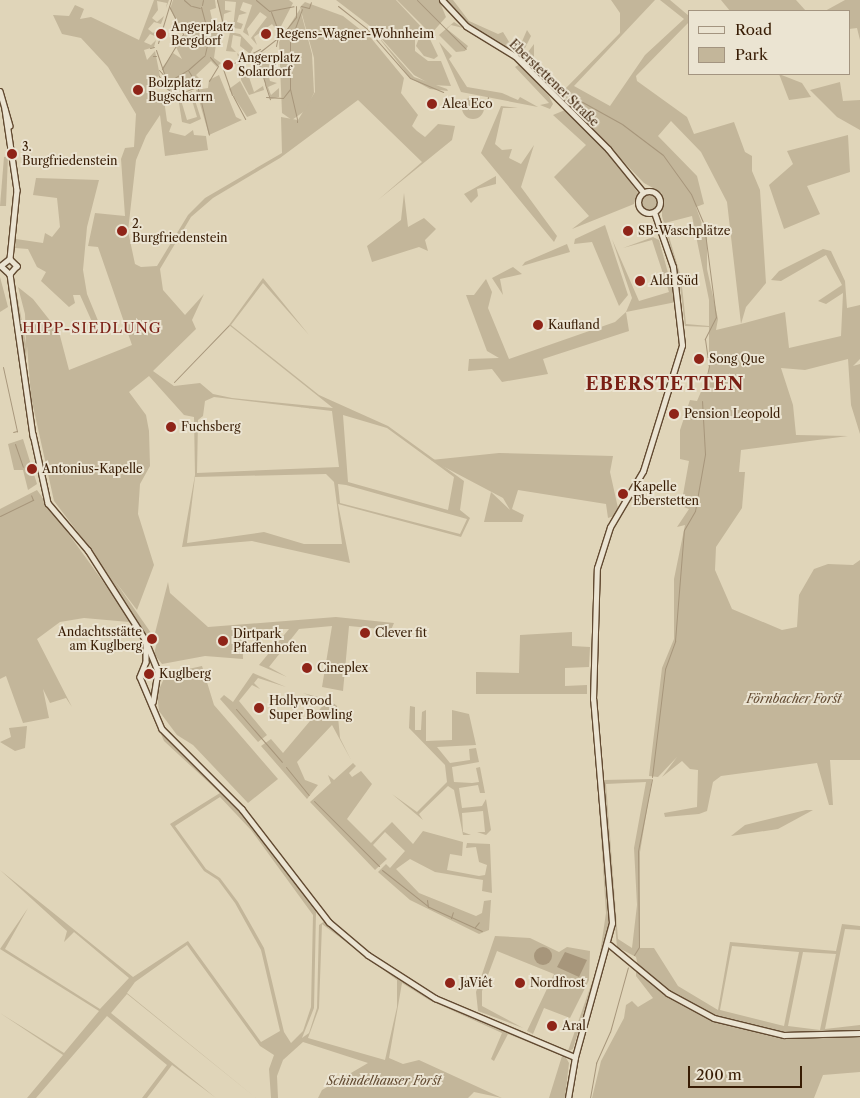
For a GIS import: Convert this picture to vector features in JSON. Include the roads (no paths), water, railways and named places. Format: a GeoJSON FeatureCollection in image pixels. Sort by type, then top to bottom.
{"type":"FeatureCollection","features":[{"type":"Feature","properties":{"kind":"main road","name":"Eberstettener Straße"},"geometry":{"type":"LineString","coordinates":[[442,0],[466,26],[515,56],[612,154],[644,192],[659,196],[654,212]]}},
{"type":"Feature","properties":{"kind":"main road"},"geometry":{"type":"LineString","coordinates":[[568,1098],[575,1057],[610,945],[612,908],[596,732],[594,672],[599,558],[610,527],[642,474],[681,350],[676,278],[654,212],[639,206],[644,192]]}},
{"type":"Feature","properties":{"kind":"street"},"geometry":{"type":"LineString","coordinates":[[0,92],[10,127],[17,190],[10,259],[1,266],[10,274],[41,483],[52,509],[88,550],[146,641],[158,676],[153,683],[152,706]]}},
{"type":"Feature","properties":{"kind":"street"},"geometry":{"type":"LineString","coordinates":[[10,259],[17,266],[10,274]]}},
{"type":"Feature","properties":{"kind":"street"},"geometry":{"type":"LineString","coordinates":[[146,641],[145,666],[140,677],[146,684],[152,706],[171,740],[242,808],[338,930],[434,998],[575,1057]]}},
{"type":"Feature","properties":{"kind":"street"},"geometry":{"type":"LineString","coordinates":[[145,666],[153,666]]}},
{"type":"Feature","properties":{"kind":"street"},"geometry":{"type":"LineString","coordinates":[[146,684],[153,683]]}},
{"type":"Feature","properties":{"kind":"street"},"geometry":{"type":"LineString","coordinates":[[610,945],[668,993],[714,1018],[784,1035],[860,1034]]}},
{"type":"Feature","properties":{"kind":"waterway"},"geometry":{"type":"LineString","coordinates":[[158,43],[171,0]]}},
{"type":"Feature","properties":{"kind":"waterway"},"geometry":{"type":"LineString","coordinates":[[184,0],[191,6]]}},
{"type":"Feature","properties":{"kind":"waterway"},"geometry":{"type":"LineString","coordinates":[[202,5],[203,0]]}},
{"type":"Feature","properties":{"kind":"waterway"},"geometry":{"type":"LineString","coordinates":[[217,0],[224,29]]}},
{"type":"Feature","properties":{"kind":"waterway"},"geometry":{"type":"LineString","coordinates":[[256,0],[269,11],[294,6]]}},
{"type":"Feature","properties":{"kind":"waterway"},"geometry":{"type":"LineString","coordinates":[[417,0],[466,49]]}},
{"type":"Feature","properties":{"kind":"waterway"},"geometry":{"type":"LineString","coordinates":[[301,6],[309,8],[311,2]]}},
{"type":"Feature","properties":{"kind":"waterway"},"geometry":{"type":"LineString","coordinates":[[169,6],[183,33]]}},
{"type":"Feature","properties":{"kind":"waterway"},"geometry":{"type":"LineString","coordinates":[[192,6],[200,8]]}},
{"type":"Feature","properties":{"kind":"waterway"},"geometry":{"type":"LineString","coordinates":[[282,35],[296,17],[296,6]]}},
{"type":"Feature","properties":{"kind":"waterway"},"geometry":{"type":"LineString","coordinates":[[338,6],[367,29],[410,78],[443,92]]}},
{"type":"Feature","properties":{"kind":"waterway"},"geometry":{"type":"LineString","coordinates":[[201,7],[208,34]]}},
{"type":"Feature","properties":{"kind":"waterway"},"geometry":{"type":"LineString","coordinates":[[297,119],[290,89],[290,42],[302,9]]}},
{"type":"Feature","properties":{"kind":"waterway"},"geometry":{"type":"LineString","coordinates":[[271,12],[278,30]]}},
{"type":"Feature","properties":{"kind":"waterway"},"geometry":{"type":"LineString","coordinates":[[276,46],[279,32]]}},
{"type":"Feature","properties":{"kind":"waterway"},"geometry":{"type":"LineString","coordinates":[[162,69],[183,34]]}},
{"type":"Feature","properties":{"kind":"waterway"},"geometry":{"type":"LineString","coordinates":[[205,54],[209,36]]}},
{"type":"Feature","properties":{"kind":"waterway"},"geometry":{"type":"LineString","coordinates":[[265,83],[256,55],[280,36]]}},
{"type":"Feature","properties":{"kind":"waterway"},"geometry":{"type":"LineString","coordinates":[[150,48],[154,47]]}},
{"type":"Feature","properties":{"kind":"waterway"},"geometry":{"type":"LineString","coordinates":[[232,95],[223,69],[260,49]]}},
{"type":"Feature","properties":{"kind":"waterway"},"geometry":{"type":"LineString","coordinates":[[156,50],[166,79]]}},
{"type":"Feature","properties":{"kind":"waterway"},"geometry":{"type":"LineString","coordinates":[[189,69],[205,55]]}},
{"type":"Feature","properties":{"kind":"waterway"},"geometry":{"type":"LineString","coordinates":[[209,81],[218,66],[210,57]]}},
{"type":"Feature","properties":{"kind":"waterway"},"geometry":{"type":"LineString","coordinates":[[159,70],[169,81]]}},
{"type":"Feature","properties":{"kind":"waterway"},"geometry":{"type":"LineString","coordinates":[[188,70],[197,85],[209,135]]}},
{"type":"Feature","properties":{"kind":"waterway"},"geometry":{"type":"LineString","coordinates":[[166,83],[188,70]]}},
{"type":"Feature","properties":{"kind":"waterway"},"geometry":{"type":"LineString","coordinates":[[159,76],[164,84]]}},
{"type":"Feature","properties":{"kind":"waterway"},"geometry":{"type":"LineString","coordinates":[[265,84],[270,99]]}},
{"type":"Feature","properties":{"kind":"waterway"},"geometry":{"type":"LineString","coordinates":[[164,86],[175,95],[197,87]]}},
{"type":"Feature","properties":{"kind":"waterway"},"geometry":{"type":"LineString","coordinates":[[266,97],[283,98],[290,89]]}},
{"type":"Feature","properties":{"kind":"waterway"},"geometry":{"type":"LineString","coordinates":[[233,96],[245,119]]}},
{"type":"Feature","properties":{"kind":"waterway"},"geometry":{"type":"LineString","coordinates":[[487,103],[488,97]]}},
{"type":"Feature","properties":{"kind":"waterway"},"geometry":{"type":"LineString","coordinates":[[577,99],[622,124],[663,155],[691,194],[704,225],[716,317],[705,339],[709,366],[704,389]]}},
{"type":"Feature","properties":{"kind":"waterway"},"geometry":{"type":"LineString","coordinates":[[174,382],[229,325]]}},
{"type":"Feature","properties":{"kind":"waterway"},"geometry":{"type":"LineString","coordinates":[[3,367],[17,431],[13,432]]}},
{"type":"Feature","properties":{"kind":"waterway"},"geometry":{"type":"LineString","coordinates":[[652,777],[665,669],[675,641],[684,530],[695,511],[705,454],[702,401]]}},
{"type":"Feature","properties":{"kind":"waterway"},"geometry":{"type":"LineString","coordinates":[[15,444],[23,467]]}},
{"type":"Feature","properties":{"kind":"waterway"},"geometry":{"type":"LineString","coordinates":[[0,516],[33,500],[31,495]]}},
{"type":"Feature","properties":{"kind":"waterway"},"geometry":{"type":"LineString","coordinates":[[591,678],[591,696]]}},
{"type":"Feature","properties":{"kind":"waterway"},"geometry":{"type":"LineString","coordinates":[[591,702],[607,894]]}},
{"type":"Feature","properties":{"kind":"waterway"},"geometry":{"type":"LineString","coordinates":[[236,709],[282,762]]}},
{"type":"Feature","properties":{"kind":"waterway"},"geometry":{"type":"LineString","coordinates":[[286,767],[309,795]]}},
{"type":"Feature","properties":{"kind":"waterway"},"geometry":{"type":"LineString","coordinates":[[634,955],[639,947],[638,851],[652,779]]}},
{"type":"Feature","properties":{"kind":"waterway"},"geometry":{"type":"LineString","coordinates":[[314,801],[379,866]]}},
{"type":"Feature","properties":{"kind":"waterway"},"geometry":{"type":"LineString","coordinates":[[382,870],[429,907],[482,931]]}},
{"type":"Feature","properties":{"kind":"waterway"},"geometry":{"type":"LineString","coordinates":[[427,900],[428,907]]}},
{"type":"Feature","properties":{"kind":"waterway"},"geometry":{"type":"LineString","coordinates":[[451,918],[453,912]]}},
{"type":"Feature","properties":{"kind":"waterway"},"geometry":{"type":"LineString","coordinates":[[475,927],[479,922]]}},
{"type":"Feature","properties":{"kind":"waterway"},"geometry":{"type":"LineString","coordinates":[[590,1098],[596,1063],[610,1032],[628,967]]}},
{"type":"Feature","properties":{"kind":"place","name":"Angerplatz Bergdorf"},"geometry":{"type":"Point","coordinates":[161,34]}},
{"type":"Feature","properties":{"kind":"place","name":"Regens-Wagner-Wohnheim"},"geometry":{"type":"Point","coordinates":[266,34]}},
{"type":"Feature","properties":{"kind":"place","name":"Angerplatz Solardorf"},"geometry":{"type":"Point","coordinates":[228,65]}},
{"type":"Feature","properties":{"kind":"place","name":"Bolzplatz Bugscharrn"},"geometry":{"type":"Point","coordinates":[138,90]}},
{"type":"Feature","properties":{"kind":"place","name":"Alea Eco"},"geometry":{"type":"Point","coordinates":[432,104]}},
{"type":"Feature","properties":{"kind":"place","name":"3. Burgfriedenstein"},"geometry":{"type":"Point","coordinates":[12,154]}},
{"type":"Feature","properties":{"kind":"place","name":"2. Burgfriedenstein"},"geometry":{"type":"Point","coordinates":[122,231]}},
{"type":"Feature","properties":{"kind":"place","name":"SB-Waschplätze"},"geometry":{"type":"Point","coordinates":[628,231]}},
{"type":"Feature","properties":{"kind":"place","name":"Aldi Süd"},"geometry":{"type":"Point","coordinates":[640,281]}},
{"type":"Feature","properties":{"kind":"place","name":"Kaufland"},"geometry":{"type":"Point","coordinates":[538,325]}},
{"type":"Feature","properties":{"kind":"place","name":"Song Que"},"geometry":{"type":"Point","coordinates":[699,359]}},
{"type":"Feature","properties":{"kind":"place","name":"Pension Leopold"},"geometry":{"type":"Point","coordinates":[674,414]}},
{"type":"Feature","properties":{"kind":"place","name":"Fuchsberg"},"geometry":{"type":"Point","coordinates":[171,427]}},
{"type":"Feature","properties":{"kind":"place","name":"Antonius-Kapelle"},"geometry":{"type":"Point","coordinates":[32,469]}},
{"type":"Feature","properties":{"kind":"place","name":"Kapelle Eberstetten"},"geometry":{"type":"Point","coordinates":[623,494]}},
{"type":"Feature","properties":{"kind":"place","name":"Clever fit"},"geometry":{"type":"Point","coordinates":[365,633]}},
{"type":"Feature","properties":{"kind":"place","name":"Andachtsstätte am Kuglberg"},"geometry":{"type":"Point","coordinates":[152,639]}},
{"type":"Feature","properties":{"kind":"place","name":"Dirtpark Pfaffenhofen"},"geometry":{"type":"Point","coordinates":[223,641]}},
{"type":"Feature","properties":{"kind":"place","name":"Cineplex"},"geometry":{"type":"Point","coordinates":[307,668]}},
{"type":"Feature","properties":{"kind":"place","name":"Kuglberg"},"geometry":{"type":"Point","coordinates":[149,674]}},
{"type":"Feature","properties":{"kind":"place","name":"Hollywood Super Bowling"},"geometry":{"type":"Point","coordinates":[259,708]}},
{"type":"Feature","properties":{"kind":"place","name":"JaViêt"},"geometry":{"type":"Point","coordinates":[450,983]}},
{"type":"Feature","properties":{"kind":"place","name":"Nordfrost"},"geometry":{"type":"Point","coordinates":[520,983]}},
{"type":"Feature","properties":{"kind":"place","name":"Aral"},"geometry":{"type":"Point","coordinates":[552,1026]}},
{"type":"Feature","properties":{"kind":"district","name":"HIPP-SIEDLUNG"},"geometry":{"type":"Point","coordinates":[92,328]}},
{"type":"Feature","properties":{"kind":"district","name":"EBERSTETTEN"},"geometry":{"type":"Point","coordinates":[665,384]}},
{"type":"Feature","properties":{"kind":"park label","name":"Förnbacher Forst"},"geometry":{"type":"Point","coordinates":[794,699]}},
{"type":"Feature","properties":{"kind":"park label","name":"Schindelhauser Forst"},"geometry":{"type":"Point","coordinates":[384,1081]}}]}
